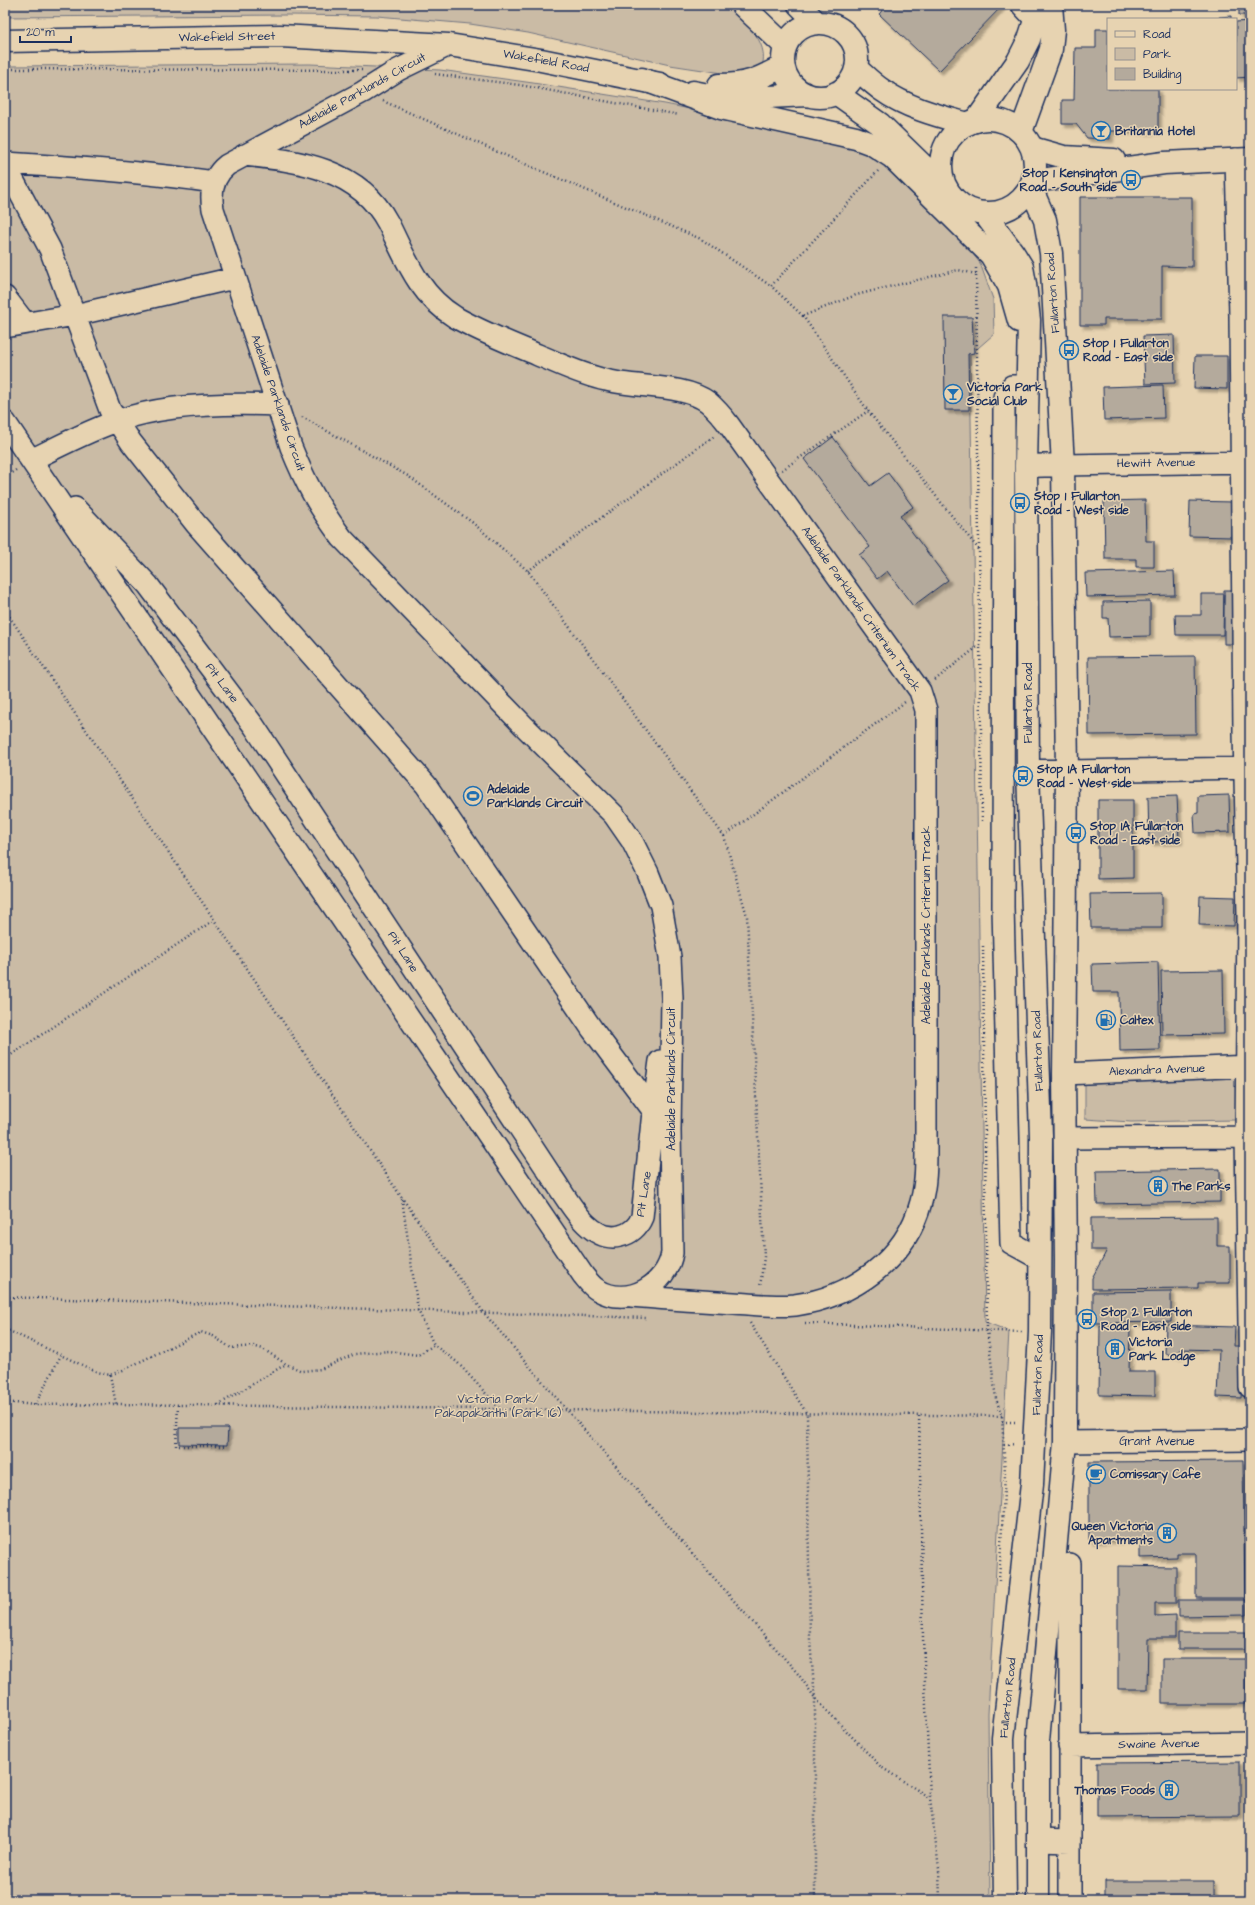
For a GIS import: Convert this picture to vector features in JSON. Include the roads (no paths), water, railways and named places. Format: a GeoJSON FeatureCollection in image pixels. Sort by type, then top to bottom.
{"type":"FeatureCollection","features":[{"type":"Feature","properties":{"kind":"main road"},"geometry":{"type":"LineString","coordinates":[[742,5],[784,56]]}},
{"type":"Feature","properties":{"kind":"main road"},"geometry":{"type":"LineString","coordinates":[[799,5],[817,23]]}},
{"type":"Feature","properties":{"kind":"main road"},"geometry":{"type":"LineString","coordinates":[[972,122],[1018,61],[1037,9]]}},
{"type":"Feature","properties":{"kind":"main road"},"geometry":{"type":"LineString","coordinates":[[836,94],[880,124],[947,190],[954,199],[963,206],[984,213],[1003,212],[1019,203],[1032,185],[1036,164],[1027,140],[1051,49],[1054,30],[1037,9]]}},
{"type":"Feature","properties":{"kind":"main road"},"geometry":{"type":"LineString","coordinates":[[817,23],[829,24],[840,28],[848,36],[856,51],[856,68],[852,78],[845,88],[836,94],[821,97],[807,95],[796,88],[787,78],[784,56],[792,34],[804,26],[817,23]]}},
{"type":"Feature","properties":{"kind":"main road","name":"Wakefield Street"},"geometry":{"type":"LineString","coordinates":[[5,41],[280,36],[449,45]]}},
{"type":"Feature","properties":{"kind":"main road","name":"Wakefield Road"},"geometry":{"type":"LineString","coordinates":[[449,45],[642,79],[703,85],[732,85],[758,80],[784,56]]}},
{"type":"Feature","properties":{"kind":"main road"},"geometry":{"type":"LineString","coordinates":[[856,68],[882,90],[907,104],[938,116],[972,122]]}},
{"type":"Feature","properties":{"kind":"main road"},"geometry":{"type":"LineString","coordinates":[[642,79],[721,108],[856,138],[872,144],[892,157],[991,255],[1009,286],[1018,315],[1028,384]]}},
{"type":"Feature","properties":{"kind":"main road","name":"Wakefield Road"},"geometry":{"type":"LineString","coordinates":[[642,79],[712,97],[772,97],[807,95]]}},
{"type":"Feature","properties":{"kind":"main road"},"geometry":{"type":"LineString","coordinates":[[947,190],[941,169],[945,147],[958,130],[972,122],[985,119],[1004,122],[1027,140],[1064,157],[1164,163],[1243,159]]}},
{"type":"Feature","properties":{"kind":"main road"},"geometry":{"type":"LineString","coordinates":[[1032,185],[1164,163]]}},
{"type":"Feature","properties":{"kind":"main road","name":"Fullarton Road"},"geometry":{"type":"LineString","coordinates":[[1032,185],[1045,220],[1050,239],[1062,465],[1067,771],[1064,1074],[1065,1442],[1038,1741],[1038,1900]]}},
{"type":"Feature","properties":{"kind":"main road","name":"Fullarton Road"},"geometry":{"type":"LineString","coordinates":[[984,213],[1022,267],[1029,320],[1026,466],[1028,771],[1041,1136],[1040,1332],[1035,1444],[1032,1484],[1004,1738],[1005,1900]]}},
{"type":"Feature","properties":{"kind":"main road"},"geometry":{"type":"LineString","coordinates":[[1026,466],[1062,465]]}},
{"type":"Feature","properties":{"kind":"main road"},"geometry":{"type":"LineString","coordinates":[[1028,771],[1067,771]]}},
{"type":"Feature","properties":{"kind":"main road"},"geometry":{"type":"LineString","coordinates":[[1039,1083],[1064,1074]]}},
{"type":"Feature","properties":{"kind":"main road"},"geometry":{"type":"LineString","coordinates":[[1035,1444],[1065,1442]]}},
{"type":"Feature","properties":{"kind":"main road"},"geometry":{"type":"LineString","coordinates":[[1005,1841],[1038,1840]]}},
{"type":"Feature","properties":{"kind":"street","name":"Adelaide Parklands Circuit"},"geometry":{"type":"LineString","coordinates":[[5,422],[583,1275],[598,1290],[608,1295],[625,1296],[638,1293],[653,1285],[665,1273],[670,1263],[673,1238],[670,1132],[672,998],[670,957],[661,906],[648,873],[632,841],[614,816],[523,725],[342,538],[322,512],[305,481],[234,278],[213,209],[211,192],[214,182],[221,170],[244,155],[363,92],[398,70],[449,45]]}},
{"type":"Feature","properties":{"kind":"street","name":"Adelaide Parklands Criterium Track"},"geometry":{"type":"LineString","coordinates":[[244,155],[306,164],[337,174],[359,187],[368,196],[387,221],[408,267],[420,285],[443,309],[456,317],[481,330],[606,381],[656,387],[697,396],[708,402],[729,425],[920,691],[926,710],[926,1148],[925,1181],[921,1203],[911,1227],[887,1262],[869,1277],[848,1289],[826,1298],[794,1305],[625,1296]]}},
{"type":"Feature","properties":{"kind":"street"},"geometry":{"type":"LineString","coordinates":[[1243,159],[1249,915],[1248,1137],[1250,1387]]}},
{"type":"Feature","properties":{"kind":"street"},"geometry":{"type":"LineString","coordinates":[[5,164],[74,167],[214,182]]}},
{"type":"Feature","properties":{"kind":"street"},"geometry":{"type":"LineString","coordinates":[[5,164],[50,249],[110,410],[131,442],[196,524],[426,785],[592,1029],[653,1112],[670,1132]]}},
{"type":"Feature","properties":{"kind":"street"},"geometry":{"type":"LineString","coordinates":[[5,297],[10,301],[15,325],[75,315],[234,278]]}},
{"type":"Feature","properties":{"kind":"street"},"geometry":{"type":"LineString","coordinates":[[1028,384],[1012,386],[1004,397],[1003,915],[1011,1243],[1040,1259]]}},
{"type":"Feature","properties":{"kind":"street"},"geometry":{"type":"LineString","coordinates":[[31,460],[78,436],[117,421],[174,408],[249,404],[278,405]]}},
{"type":"Feature","properties":{"kind":"street","name":"Pit Lane"},"geometry":{"type":"LineString","coordinates":[[31,460],[148,585],[254,726],[552,1177],[589,1227],[600,1235],[611,1237],[623,1235],[634,1229],[642,1217],[653,1112],[672,998]]}},
{"type":"Feature","properties":{"kind":"street","name":"Hewitt Avenue"},"geometry":{"type":"LineString","coordinates":[[1062,465],[1246,462]]}},
{"type":"Feature","properties":{"kind":"street"},"geometry":{"type":"LineString","coordinates":[[1067,771],[1247,768]]}},
{"type":"Feature","properties":{"kind":"street","name":"Alexandra Avenue"},"geometry":{"type":"LineString","coordinates":[[1064,1074],[1248,1066]]}},
{"type":"Feature","properties":{"kind":"street"},"geometry":{"type":"LineString","coordinates":[[1065,1138],[1248,1137]]}},
{"type":"Feature","properties":{"kind":"street","name":"Grant Avenue"},"geometry":{"type":"LineString","coordinates":[[1065,1442],[1250,1440]]}},
{"type":"Feature","properties":{"kind":"street"},"geometry":{"type":"LineString","coordinates":[[1070,1564],[1070,1900]]}},
{"type":"Feature","properties":{"kind":"street","name":"Swaine Avenue"},"geometry":{"type":"LineString","coordinates":[[1069,1746],[1250,1743]]}},
{"type":"Feature","properties":{"kind":"street"},"geometry":{"type":"LineString","coordinates":[[1038,1840],[1070,1841]]}},
{"type":"Feature","properties":{"kind":"place","name":"Britannia Hotel"},"geometry":{"type":"Point","coordinates":[1101,131]}},
{"type":"Feature","properties":{"kind":"place","name":"Stop 1 Kensington Road - South side"},"geometry":{"type":"Point","coordinates":[1131,180]}},
{"type":"Feature","properties":{"kind":"place","name":"Stop 1 Fullarton Road - East side"},"geometry":{"type":"Point","coordinates":[1069,350]}},
{"type":"Feature","properties":{"kind":"place","name":"Victoria Park Social Club"},"geometry":{"type":"Point","coordinates":[953,394]}},
{"type":"Feature","properties":{"kind":"place","name":"Stop 1 Fullarton Road - West side"},"geometry":{"type":"Point","coordinates":[1020,503]}},
{"type":"Feature","properties":{"kind":"place","name":"Stop 1A Fullarton Road - West side"},"geometry":{"type":"Point","coordinates":[1023,776]}},
{"type":"Feature","properties":{"kind":"place","name":"Adelaide Parklands Circuit"},"geometry":{"type":"Point","coordinates":[473,796]}},
{"type":"Feature","properties":{"kind":"place","name":"Stop 1A Fullarton Road - East side"},"geometry":{"type":"Point","coordinates":[1076,833]}},
{"type":"Feature","properties":{"kind":"place","name":"Caltex"},"geometry":{"type":"Point","coordinates":[1106,1020]}},
{"type":"Feature","properties":{"kind":"place","name":"The Parks"},"geometry":{"type":"Point","coordinates":[1158,1186]}},
{"type":"Feature","properties":{"kind":"place","name":"Stop 2 Fullarton Road - East side"},"geometry":{"type":"Point","coordinates":[1087,1319]}},
{"type":"Feature","properties":{"kind":"place","name":"Victoria Park Lodge"},"geometry":{"type":"Point","coordinates":[1115,1349]}},
{"type":"Feature","properties":{"kind":"place","name":"Comissary Cafe"},"geometry":{"type":"Point","coordinates":[1096,1474]}},
{"type":"Feature","properties":{"kind":"place","name":"Queen Victoria Apartments"},"geometry":{"type":"Point","coordinates":[1167,1533]}},
{"type":"Feature","properties":{"kind":"place","name":"Thomas Foods"},"geometry":{"type":"Point","coordinates":[1169,1790]}},
{"type":"Feature","properties":{"kind":"park label","name":"Victoria Park/ Pakapakanthi (Park 16)"},"geometry":{"type":"Point","coordinates":[498,1406]}}]}
